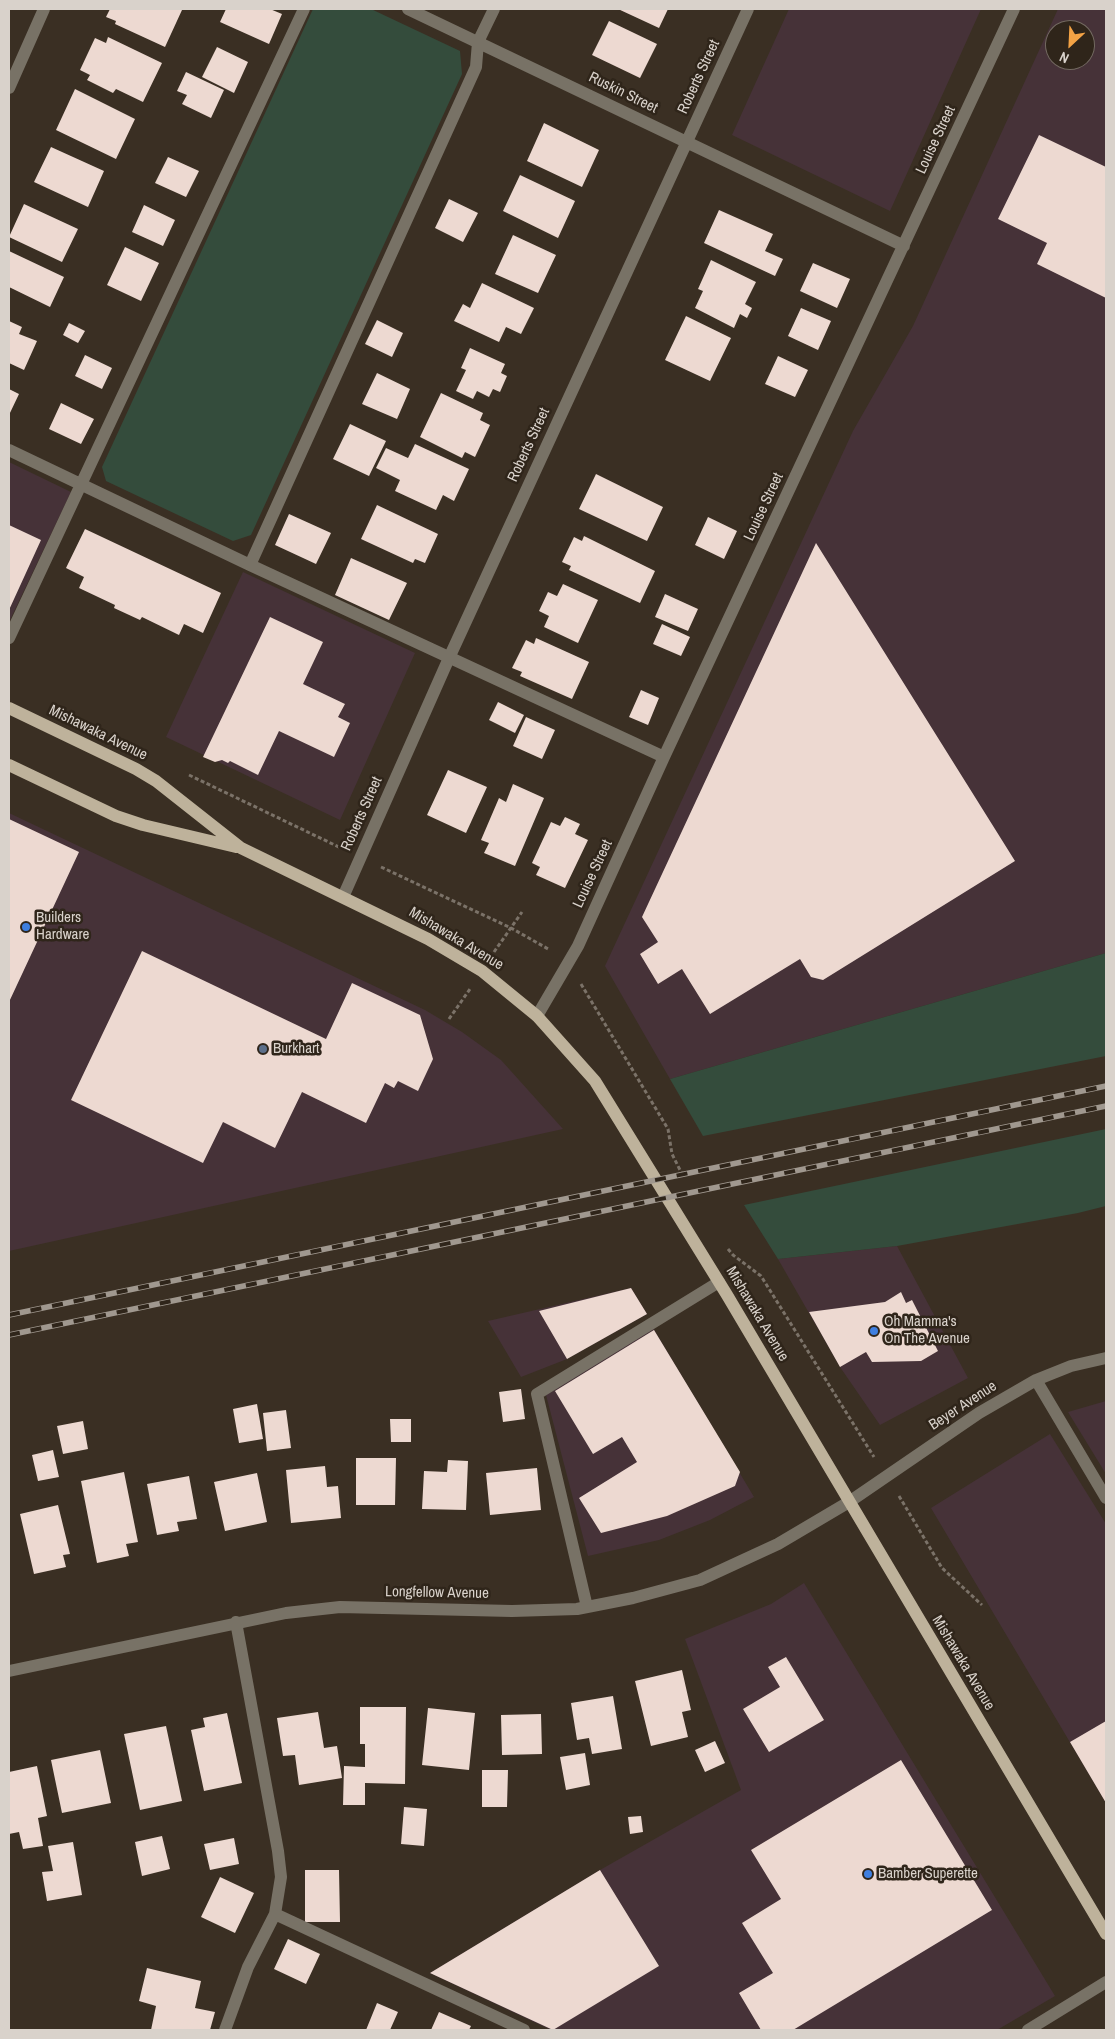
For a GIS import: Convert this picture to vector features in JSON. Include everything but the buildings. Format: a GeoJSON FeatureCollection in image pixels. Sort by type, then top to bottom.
{"type":"FeatureCollection","features":[{"type":"Feature","properties":{"kind":"main road","name":"Mishawaka Avenue"},"geometry":{"type":"LineString","coordinates":[[9,708],[136,769],[156,782],[241,848]]}},
{"type":"Feature","properties":{"kind":"main road","name":"Mishawaka Avenue"},"geometry":{"type":"LineString","coordinates":[[9,765],[116,816],[143,825],[241,848],[343,896],[428,939],[478,969],[511,993],[537,1016],[595,1081],[719,1282],[1106,1934]]}},
{"type":"Feature","properties":{"kind":"street"},"geometry":{"type":"LineString","coordinates":[[9,88],[44,9]]}},
{"type":"Feature","properties":{"kind":"street"},"geometry":{"type":"LineString","coordinates":[[9,638],[304,9]]}},
{"type":"Feature","properties":{"kind":"street","name":"Ruskin Street"},"geometry":{"type":"LineString","coordinates":[[408,9],[904,246]]}},
{"type":"Feature","properties":{"kind":"street"},"geometry":{"type":"LineString","coordinates":[[250,565],[476,67],[478,42],[494,9]]}},
{"type":"Feature","properties":{"kind":"street","name":"Roberts Street"},"geometry":{"type":"LineString","coordinates":[[343,896],[449,658],[748,9]]}},
{"type":"Feature","properties":{"kind":"street","name":"Louise Street"},"geometry":{"type":"LineString","coordinates":[[537,1016],[578,946],[664,757],[1014,9]]}},
{"type":"Feature","properties":{"kind":"street"},"geometry":{"type":"LineString","coordinates":[[9,450],[250,565],[664,757]]}},
{"type":"Feature","properties":{"kind":"street"},"geometry":{"type":"LineString","coordinates":[[587,1607],[537,1394],[719,1282]]}},
{"type":"Feature","properties":{"kind":"street","name":"Beyer Avenue"},"geometry":{"type":"LineString","coordinates":[[849,1502],[979,1413],[1036,1380],[1071,1366],[1106,1358]]}},
{"type":"Feature","properties":{"kind":"street"},"geometry":{"type":"LineString","coordinates":[[1036,1380],[1106,1498]]}},
{"type":"Feature","properties":{"kind":"street","name":"Longfellow Avenue"},"geometry":{"type":"LineString","coordinates":[[9,1670],[286,1612],[340,1607],[512,1611],[577,1609],[633,1598],[700,1580],[778,1544],[849,1502]]}},
{"type":"Feature","properties":{"kind":"street"},"geometry":{"type":"LineString","coordinates":[[226,2030],[248,1967],[275,1914],[281,1877],[278,1851],[236,1622]]}},
{"type":"Feature","properties":{"kind":"street"},"geometry":{"type":"LineString","coordinates":[[275,1914],[524,2030]]}},
{"type":"Feature","properties":{"kind":"street"},"geometry":{"type":"LineString","coordinates":[[1028,2030],[1106,1982]]}},
{"type":"Feature","properties":{"kind":"path"},"geometry":{"type":"LineString","coordinates":[[182,772],[511,928],[551,952]]}},
{"type":"Feature","properties":{"kind":"path"},"geometry":{"type":"LineString","coordinates":[[584,989],[636,1079],[668,1129],[672,1154],[686,1181]]}},
{"type":"Feature","properties":{"kind":"path"},"geometry":{"type":"LineString","coordinates":[[727,1248],[733,1255],[761,1276],[863,1440]]}},
{"type":"Feature","properties":{"kind":"path"},"geometry":{"type":"LineString","coordinates":[[910,1513],[942,1568],[982,1605]]}},
{"type":"Feature","properties":{"kind":"shaded area"},"geometry":{"type":"Polygon","coordinates":[[[789,9],[981,9],[890,211],[732,135],[789,9]]]}},
{"type":"Feature","properties":{"kind":"shaded area"},"geometry":{"type":"Polygon","coordinates":[[[1058,9],[1106,9],[1106,953],[670,1079],[605,966],[853,431],[913,326],[1045,37],[1045,70],[1095,70],[1095,20],[1053,20],[1058,9]]]}},
{"type":"Feature","properties":{"kind":"shaded area"},"geometry":{"type":"Polygon","coordinates":[[[9,462],[71,492],[9,622],[9,462]]]}},
{"type":"Feature","properties":{"kind":"shaded area"},"geometry":{"type":"Polygon","coordinates":[[[243,572],[415,653],[340,820],[166,737],[243,572]]]}},
{"type":"Feature","properties":{"kind":"shaded area"},"geometry":{"type":"Polygon","coordinates":[[[9,813],[425,1010],[462,1032],[501,1060],[563,1129],[9,1251],[9,813]]]}},
{"type":"Feature","properties":{"kind":"shaded area"},"geometry":{"type":"Polygon","coordinates":[[[897,1246],[968,1378],[880,1425],[840,1367],[778,1259],[897,1246]]]}},
{"type":"Feature","properties":{"kind":"shaded area"},"geometry":{"type":"Polygon","coordinates":[[[631,1288],[647,1314],[567,1359],[521,1377],[488,1321],[631,1288]]]}},
{"type":"Feature","properties":{"kind":"shaded area"},"geometry":{"type":"Polygon","coordinates":[[[652,1326],[754,1497],[710,1520],[659,1540],[588,1556],[546,1395],[652,1326]]]}},
{"type":"Feature","properties":{"kind":"shaded area"},"geometry":{"type":"Polygon","coordinates":[[[1106,1401],[1106,1474],[1068,1412],[1106,1401]]]}},
{"type":"Feature","properties":{"kind":"shaded area"},"geometry":{"type":"Polygon","coordinates":[[[1050,1434],[1106,1524],[1106,1803],[931,1508],[1050,1434]]]}},
{"type":"Feature","properties":{"kind":"shaded area"},"geometry":{"type":"Polygon","coordinates":[[[804,1583],[1055,1996],[997,2030],[551,2030],[430,1973],[600,1870],[741,1790],[685,1639],[771,1604],[804,1583]]]}},
{"type":"Feature","properties":{"kind":"green space"},"geometry":{"type":"Polygon","coordinates":[[[313,9],[371,9],[460,51],[462,74],[251,535],[233,541],[106,481],[102,467],[313,9]]]}},
{"type":"Feature","properties":{"kind":"green space"},"geometry":{"type":"Polygon","coordinates":[[[1106,953],[1106,1056],[703,1136],[670,1079],[1106,953]]]}},
{"type":"Feature","properties":{"kind":"green space"},"geometry":{"type":"Polygon","coordinates":[[[1106,1129],[1106,1206],[1078,1213],[897,1246],[778,1259],[744,1205],[1106,1129]]]}},
{"type":"Feature","properties":{"kind":"railway"},"geometry":{"type":"LineString","coordinates":[[9,1315],[1106,1086]]}},
{"type":"Feature","properties":{"kind":"railway"},"geometry":{"type":"LineString","coordinates":[[9,1335],[1106,1106]]}},
{"type":"Feature","properties":{"kind":"place","name":"Builders Hardware"},"geometry":{"type":"Point","coordinates":[26,927]}},
{"type":"Feature","properties":{"kind":"place","name":"Burkhart"},"geometry":{"type":"Point","coordinates":[263,1049]}},
{"type":"Feature","properties":{"kind":"place","name":"Oh Mamma's On The Avenue"},"geometry":{"type":"Point","coordinates":[874,1331]}},
{"type":"Feature","properties":{"kind":"place","name":"Bamber Superette"},"geometry":{"type":"Point","coordinates":[868,1874]}}]}
